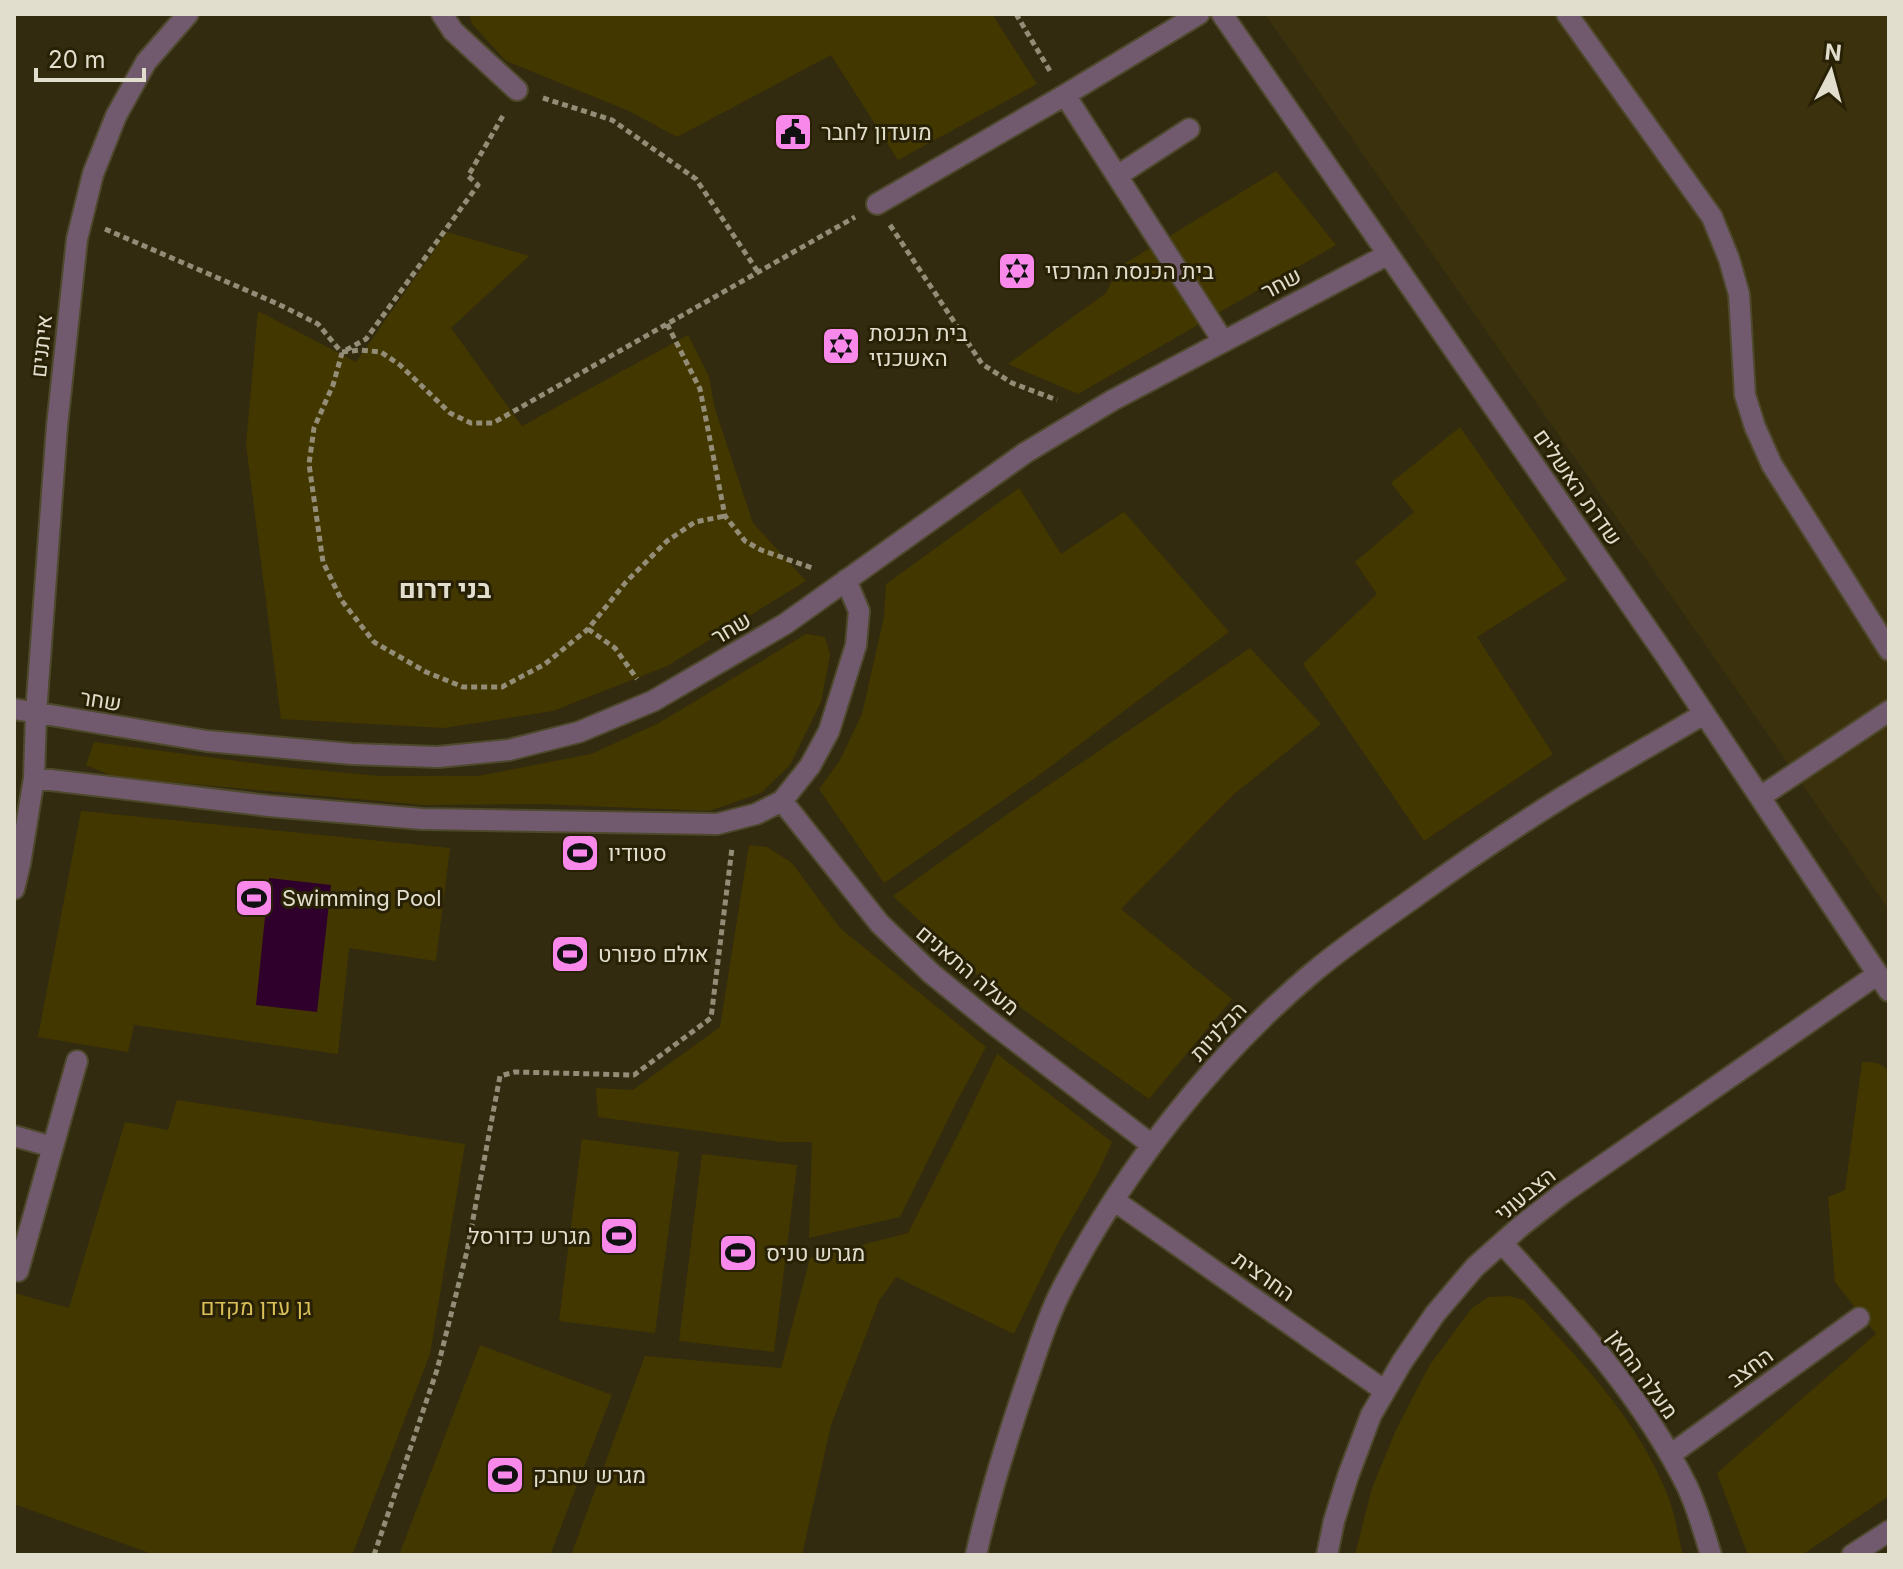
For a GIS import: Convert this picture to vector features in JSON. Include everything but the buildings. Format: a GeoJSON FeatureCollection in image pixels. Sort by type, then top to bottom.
{"type":"FeatureCollection","features":[{"type":"Feature","properties":{"kind":"street"},"geometry":{"type":"LineString","coordinates":[[442,14],[453,31],[517,90]]}},
{"type":"Feature","properties":{"kind":"street"},"geometry":{"type":"LineString","coordinates":[[877,204],[1199,14]]}},
{"type":"Feature","properties":{"kind":"street","name":"שדרת האשלים"},"geometry":{"type":"LineString","coordinates":[[1222,14],[1666,656],[1883,982]]}},
{"type":"Feature","properties":{"kind":"street"},"geometry":{"type":"LineString","coordinates":[[1567,14],[1712,217],[1739,294],[1745,395],[1755,427],[1772,465],[1889,650]]}},
{"type":"Feature","properties":{"kind":"street","name":"איתנים"},"geometry":{"type":"LineString","coordinates":[[14,889],[34,778],[57,426],[77,239],[93,174],[116,116],[146,62],[185,15]]}},
{"type":"Feature","properties":{"kind":"street"},"geometry":{"type":"LineString","coordinates":[[1065,95],[1223,341]]}},
{"type":"Feature","properties":{"kind":"street"},"geometry":{"type":"LineString","coordinates":[[1117,176],[1189,129]]}},
{"type":"Feature","properties":{"kind":"street","name":"שחר"},"geometry":{"type":"LineString","coordinates":[[14,709],[207,741],[352,754],[438,757],[509,750],[579,732],[653,701],[785,624],[1025,453],[1092,413],[1387,255]]}},
{"type":"Feature","properties":{"kind":"street"},"geometry":{"type":"LineString","coordinates":[[34,778],[167,795],[422,819],[717,824],[756,814],[782,801],[810,766],[829,731],[856,645],[859,611],[846,580]]}},
{"type":"Feature","properties":{"kind":"street"},"geometry":{"type":"LineString","coordinates":[[1760,797],[1889,711]]}},
{"type":"Feature","properties":{"kind":"street","name":"הכלניות"},"geometry":{"type":"LineString","coordinates":[[976,1555],[1007,1440],[1063,1287],[1152,1145],[1210,1074],[1263,1018],[1369,929],[1564,796],[1704,714]]}},
{"type":"Feature","properties":{"kind":"street","name":"מעלה התאנים"},"geometry":{"type":"LineString","coordinates":[[782,801],[880,924],[932,974],[1152,1145]]}},
{"type":"Feature","properties":{"kind":"street","name":"הצבעוני"},"geometry":{"type":"LineString","coordinates":[[1327,1555],[1348,1476],[1371,1415],[1435,1314],[1475,1267],[1563,1193],[1883,982]]}},
{"type":"Feature","properties":{"kind":"street"},"geometry":{"type":"LineString","coordinates":[[18,1271],[77,1061]]}},
{"type":"Feature","properties":{"kind":"street"},"geometry":{"type":"LineString","coordinates":[[14,1136],[53,1147]]}},
{"type":"Feature","properties":{"kind":"street","name":"החרצית"},"geometry":{"type":"LineString","coordinates":[[1115,1201],[1385,1391]]}},
{"type":"Feature","properties":{"kind":"street","name":"מעלה החאן"},"geometry":{"type":"LineString","coordinates":[[1502,1243],[1615,1371],[1651,1422],[1688,1489],[1711,1555]]}},
{"type":"Feature","properties":{"kind":"street","name":"החצב"},"geometry":{"type":"LineString","coordinates":[[1670,1455],[1859,1318]]}},
{"type":"Feature","properties":{"kind":"street"},"geometry":{"type":"LineString","coordinates":[[1852,1555],[1889,1531]]}},
{"type":"Feature","properties":{"kind":"path"},"geometry":{"type":"LineString","coordinates":[[1016,14],[1065,95]]}},
{"type":"Feature","properties":{"kind":"path"},"geometry":{"type":"LineString","coordinates":[[725,516],[695,522],[667,541],[626,582],[588,629],[545,664],[502,687],[463,687],[426,672],[374,642],[342,601],[323,562],[309,464],[314,428],[333,385],[342,353],[366,339],[478,185],[468,176],[517,90],[612,120],[696,179],[758,272]]}},
{"type":"Feature","properties":{"kind":"path"},"geometry":{"type":"LineString","coordinates":[[342,353],[360,350],[381,352],[400,365],[450,413],[471,423],[493,423],[877,204],[982,364],[1012,383],[1092,413]]}},
{"type":"Feature","properties":{"kind":"path"},"geometry":{"type":"LineString","coordinates":[[82,219],[318,324],[342,353]]}},
{"type":"Feature","properties":{"kind":"path"},"geometry":{"type":"LineString","coordinates":[[667,324],[700,389],[725,516],[745,541],[761,550],[846,580]]}},
{"type":"Feature","properties":{"kind":"path"},"geometry":{"type":"LineString","coordinates":[[588,629],[615,648],[653,701]]}},
{"type":"Feature","properties":{"kind":"path"},"geometry":{"type":"LineString","coordinates":[[374,1555],[437,1370],[467,1251],[500,1076],[515,1072],[634,1075],[711,1018],[736,819]]}},
{"type":"Feature","properties":{"kind":"shaded area"},"geometry":{"type":"Polygon","coordinates":[[[1265,14],[1889,14],[1889,910],[1776,746],[1265,14]]]}},
{"type":"Feature","properties":{"kind":"shaded area"},"geometry":{"type":"Polygon","coordinates":[[[269,878],[331,885],[317,1012],[256,1005],[269,878]]]}},
{"type":"Feature","properties":{"kind":"green space"},"geometry":{"type":"Polygon","coordinates":[[[469,14],[992,14],[1037,84],[898,160],[831,55],[677,137],[629,111],[506,61],[472,24],[469,14]]]}},
{"type":"Feature","properties":{"kind":"green space"},"geometry":{"type":"Polygon","coordinates":[[[1276,171],[1336,245],[1078,394],[1008,364],[1106,293],[1119,267],[1276,171]]]}},
{"type":"Feature","properties":{"kind":"green space"},"geometry":{"type":"Polygon","coordinates":[[[447,232],[529,256],[451,328],[522,426],[688,335],[709,377],[715,409],[753,523],[806,581],[667,666],[553,711],[444,728],[281,719],[246,444],[258,311],[356,362],[447,232]]]}},
{"type":"Feature","properties":{"kind":"green space"},"geometry":{"type":"Polygon","coordinates":[[[1460,427],[1567,580],[1477,637],[1553,754],[1424,841],[1303,664],[1377,594],[1355,562],[1414,512],[1391,483],[1460,427]]]}},
{"type":"Feature","properties":{"kind":"green space"},"geometry":{"type":"Polygon","coordinates":[[[1019,488],[1061,554],[1124,512],[1229,632],[1035,778],[884,883],[819,789],[839,762],[862,714],[884,617],[886,584],[1019,488]]]}},
{"type":"Feature","properties":{"kind":"green space"},"geometry":{"type":"Polygon","coordinates":[[[806,634],[825,637],[830,655],[821,702],[790,765],[761,793],[709,811],[541,804],[423,805],[114,777],[86,765],[94,742],[283,767],[380,776],[478,776],[591,754],[659,723],[806,634]]]}},
{"type":"Feature","properties":{"kind":"green space"},"geometry":{"type":"Polygon","coordinates":[[[1250,648],[1321,724],[1233,795],[1121,909],[1232,999],[1149,1099],[986,983],[893,896],[1250,648]]]}},
{"type":"Feature","properties":{"kind":"green space","name":"Swimming Pool"},"geometry":{"type":"Polygon","coordinates":[[[81,811],[450,848],[436,961],[349,948],[338,1054],[134,1025],[128,1052],[38,1037],[81,811]]]}},
{"type":"Feature","properties":{"kind":"green space"},"geometry":{"type":"Polygon","coordinates":[[[749,845],[767,847],[792,863],[840,928],[986,1047],[900,1217],[809,1238],[812,1142],[780,1142],[598,1117],[596,1088],[633,1090],[720,1027],[749,845]]]}},
{"type":"Feature","properties":{"kind":"green space"},"geometry":{"type":"Polygon","coordinates":[[[997,1054],[1112,1142],[1014,1334],[896,1277],[879,1301],[831,1425],[802,1555],[571,1555],[645,1356],[781,1368],[810,1258],[908,1233],[997,1054]]]}},
{"type":"Feature","properties":{"kind":"green space"},"geometry":{"type":"Polygon","coordinates":[[[1862,1062],[1880,1064],[1889,1072],[1889,1496],[1802,1555],[1748,1555],[1717,1473],[1876,1334],[1835,1282],[1828,1197],[1845,1190],[1862,1062]]]}},
{"type":"Feature","properties":{"kind":"green space","name":"גן עדן מקדם"},"geometry":{"type":"Polygon","coordinates":[[[177,1100],[465,1144],[430,1354],[352,1555],[155,1555],[14,1504],[14,1293],[69,1308],[125,1122],[168,1130],[177,1100]]]}},
{"type":"Feature","properties":{"kind":"green space","name":"מגרש כדורסל"},"geometry":{"type":"Polygon","coordinates":[[[582,1139],[679,1152],[655,1333],[559,1321],[582,1139]]]}},
{"type":"Feature","properties":{"kind":"green space","name":"מגרש טניס"},"geometry":{"type":"Polygon","coordinates":[[[702,1154],[797,1165],[774,1352],[679,1341],[702,1154]]]}},
{"type":"Feature","properties":{"kind":"green space"},"geometry":{"type":"Polygon","coordinates":[[[1509,1296],[1524,1300],[1586,1368],[1641,1441],[1668,1496],[1683,1555],[1355,1555],[1372,1488],[1396,1430],[1429,1366],[1472,1308],[1489,1297],[1509,1296]]]}},
{"type":"Feature","properties":{"kind":"green space","name":"מגרש שחבק"},"geometry":{"type":"Polygon","coordinates":[[[480,1345],[612,1395],[550,1555],[399,1555],[480,1345]]]}},
{"type":"Feature","properties":{"kind":"place","name":"מועדון לחבר"},"geometry":{"type":"Point","coordinates":[793,132]}},
{"type":"Feature","properties":{"kind":"place","name":"בית הכנסת המרכזי"},"geometry":{"type":"Point","coordinates":[1017,271]}},
{"type":"Feature","properties":{"kind":"place","name":"בית הכנסת האשכנזי"},"geometry":{"type":"Point","coordinates":[841,346]}},
{"type":"Feature","properties":{"kind":"place","name":"סטודיו"},"geometry":{"type":"Point","coordinates":[580,853]}},
{"type":"Feature","properties":{"kind":"place","name":"Swimming Pool"},"geometry":{"type":"Point","coordinates":[254,898]}},
{"type":"Feature","properties":{"kind":"place","name":"אולם ספורט"},"geometry":{"type":"Point","coordinates":[570,954]}},
{"type":"Feature","properties":{"kind":"place","name":"מגרש כדורסל"},"geometry":{"type":"Point","coordinates":[619,1236]}},
{"type":"Feature","properties":{"kind":"place","name":"מגרש טניס"},"geometry":{"type":"Point","coordinates":[738,1253]}},
{"type":"Feature","properties":{"kind":"place","name":"מגרש שחבק"},"geometry":{"type":"Point","coordinates":[505,1475]}},
{"type":"Feature","properties":{"kind":"district","name":"בני דרום"},"geometry":{"type":"Point","coordinates":[445,588]}}]}
